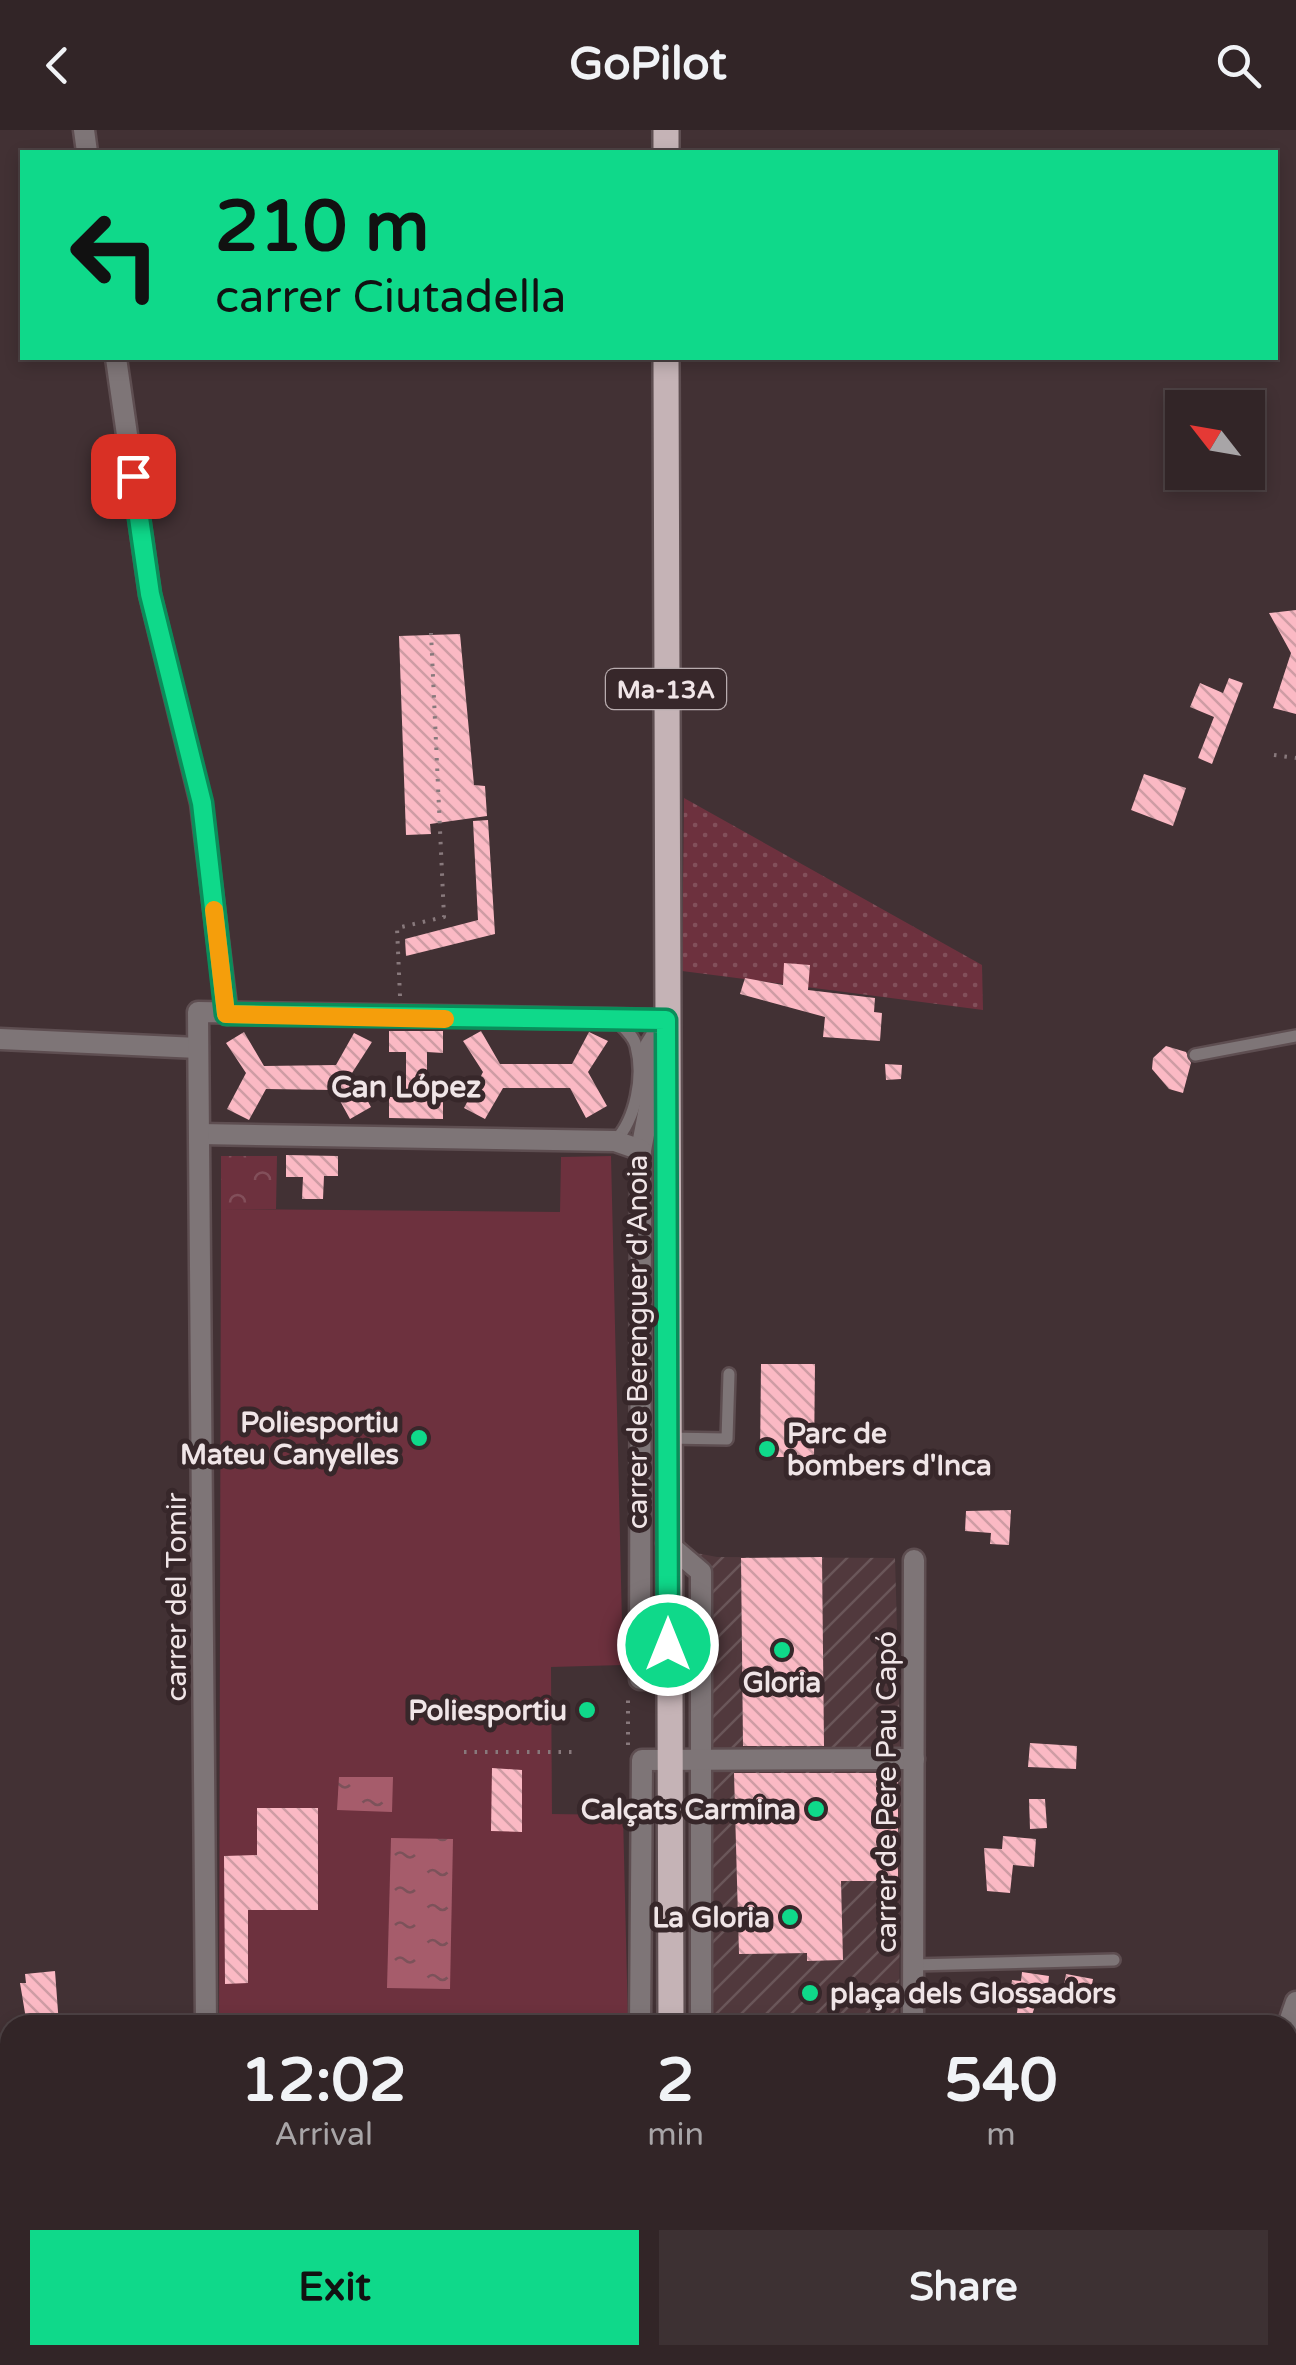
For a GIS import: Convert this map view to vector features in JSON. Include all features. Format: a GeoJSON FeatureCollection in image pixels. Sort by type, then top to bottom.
{"type":"FeatureCollection","features":[{"type":"Feature","properties":{"kind":"main road","name":"Ma-13A"},"geometry":{"type":"LineString","coordinates":[[666,360],[666,1020]]}},
{"type":"Feature","properties":{"kind":"main road","name":"carrer de Berenguer d'Anoia"},"geometry":{"type":"LineString","coordinates":[[666,1020],[671,2015]]}},
{"type":"Feature","properties":{"kind":"street"},"geometry":{"type":"LineString","coordinates":[[116,360],[150,594],[202,803],[226,1014]]}},
{"type":"Feature","properties":{"kind":"street"},"geometry":{"type":"LineString","coordinates":[[0,1039],[198,1048],[198,1012],[666,1020]]}},
{"type":"Feature","properties":{"kind":"street"},"geometry":{"type":"LineString","coordinates":[[666,1020],[650,1046],[650,1103],[641,1150],[640,1678],[668,1679]]}},
{"type":"Feature","properties":{"kind":"street","name":"carrer del Tomir"},"geometry":{"type":"LineString","coordinates":[[198,1048],[206,2015]]}},
{"type":"Feature","properties":{"kind":"street"},"geometry":{"type":"LineString","coordinates":[[200,1134],[616,1141],[641,1150]]}},
{"type":"Feature","properties":{"kind":"street"},"geometry":{"type":"LineString","coordinates":[[667,1543],[701,1572],[701,2015]]}},
{"type":"Feature","properties":{"kind":"street","name":"carrer de Pere Pau Capó"},"geometry":{"type":"LineString","coordinates":[[913,2015],[914,1560]]}},
{"type":"Feature","properties":{"kind":"street"},"geometry":{"type":"LineString","coordinates":[[640,2015],[642,1760],[914,1759]]}},
{"type":"Feature","properties":{"kind":"lane"},"geometry":{"type":"LineString","coordinates":[[616,1020],[636,1045],[636,1102],[629,1126],[616,1141]]}},
{"type":"Feature","properties":{"kind":"lane"},"geometry":{"type":"LineString","coordinates":[[1195,1055],[1296,1036]]}},
{"type":"Feature","properties":{"kind":"lane"},"geometry":{"type":"LineString","coordinates":[[667,1438],[727,1440],[729,1374]]}},
{"type":"Feature","properties":{"kind":"lane"},"geometry":{"type":"LineString","coordinates":[[913,1965],[1114,1960]]}},
{"type":"Feature","properties":{"kind":"path"},"geometry":{"type":"LineString","coordinates":[[401,1018],[398,928],[444,917],[431,634]]}},
{"type":"Feature","properties":{"kind":"path"},"geometry":{"type":"LineString","coordinates":[[1274,755],[1296,758]]}},
{"type":"Feature","properties":{"kind":"path"},"geometry":{"type":"LineString","coordinates":[[628,1686],[628,1756]]}},
{"type":"Feature","properties":{"kind":"path"},"geometry":{"type":"LineString","coordinates":[[464,1752],[573,1752]]}},
{"type":"Feature","properties":{"kind":"shaded area"},"geometry":{"type":"Polygon","coordinates":[[[691,1552],[717,1557],[895,1558],[901,1772],[899,2015],[693,2015],[691,1552]]]}},
{"type":"Feature","properties":{"kind":"green space"},"geometry":{"type":"Polygon","coordinates":[[[684,798],[982,965],[983,1010],[682,971],[684,798]]]}},
{"type":"Feature","properties":{"kind":"green space"},"geometry":{"type":"Polygon","coordinates":[[[221,1156],[277,1156],[276,1209],[221,1209],[221,1156]]]}},
{"type":"Feature","properties":{"kind":"green space","name":"Poliesportiu Mateu Canyelles"},"geometry":{"type":"Polygon","coordinates":[[[611,1156],[623,1665],[551,1667],[552,1814],[623,1815],[628,2015],[219,2015],[221,1209],[560,1212],[561,1157],[611,1156]]]}},
{"type":"Feature","properties":{"kind":"water"},"geometry":{"type":"Polygon","coordinates":[[[339,1777],[393,1777],[392,1812],[337,1810],[339,1777]]]}},
{"type":"Feature","properties":{"kind":"water"},"geometry":{"type":"Polygon","coordinates":[[[391,1838],[453,1839],[450,1989],[387,1988],[391,1838]]]}},
{"type":"Feature","properties":{"kind":"building"},"geometry":{"type":"Polygon","coordinates":[[[1296,610],[1296,714],[1273,708],[1291,653],[1269,613],[1296,610]]]}},
{"type":"Feature","properties":{"kind":"building"},"geometry":{"type":"Polygon","coordinates":[[[460,634],[474,785],[485,786],[487,816],[430,824],[431,834],[406,835],[399,636],[460,634]]]}},
{"type":"Feature","properties":{"kind":"building"},"geometry":{"type":"Polygon","coordinates":[[[1229,678],[1243,683],[1212,764],[1198,758],[1214,717],[1190,707],[1200,683],[1223,693],[1229,678]]]}},
{"type":"Feature","properties":{"kind":"building"},"geometry":{"type":"Polygon","coordinates":[[[1144,774],[1186,788],[1173,826],[1131,810],[1144,774]]]}},
{"type":"Feature","properties":{"kind":"building"},"geometry":{"type":"Polygon","coordinates":[[[488,820],[495,934],[406,956],[405,939],[478,920],[473,821],[488,820]]]}},
{"type":"Feature","properties":{"kind":"building"},"geometry":{"type":"Polygon","coordinates":[[[784,963],[810,965],[808,990],[875,998],[874,1012],[882,1013],[880,1041],[823,1037],[825,1017],[740,994],[745,978],[783,985],[784,963]]]}},
{"type":"Feature","properties":{"kind":"building"},"geometry":{"type":"Polygon","coordinates":[[[389,1031],[443,1031],[443,1053],[427,1052],[427,1097],[443,1097],[443,1119],[389,1118],[389,1097],[406,1097],[406,1052],[389,1052],[389,1031]]]}},
{"type":"Feature","properties":{"kind":"building"},"geometry":{"type":"Polygon","coordinates":[[[481,1031],[500,1064],[572,1064],[589,1032],[608,1041],[588,1072],[607,1106],[586,1118],[570,1088],[503,1088],[485,1119],[464,1108],[483,1072],[463,1041],[481,1031]]]}},
{"type":"Feature","properties":{"kind":"building"},"geometry":{"type":"Polygon","coordinates":[[[244,1032],[264,1066],[336,1065],[354,1033],[372,1042],[352,1073],[371,1107],[350,1119],[334,1090],[266,1089],[249,1120],[227,1109],[246,1073],[226,1043],[244,1032]]]}},
{"type":"Feature","properties":{"kind":"building"},"geometry":{"type":"Polygon","coordinates":[[[1166,1046],[1186,1052],[1191,1063],[1183,1093],[1169,1089],[1152,1069],[1153,1058],[1166,1046]]]}},
{"type":"Feature","properties":{"kind":"building"},"geometry":{"type":"Polygon","coordinates":[[[885,1064],[902,1065],[901,1079],[886,1080],[885,1064]]]}},
{"type":"Feature","properties":{"kind":"building"},"geometry":{"type":"Polygon","coordinates":[[[286,1155],[338,1156],[338,1176],[324,1176],[323,1199],[302,1199],[303,1177],[286,1177],[286,1155]]]}},
{"type":"Feature","properties":{"kind":"building"},"geometry":{"type":"Polygon","coordinates":[[[761,1364],[815,1364],[814,1457],[760,1457],[761,1364]]]}},
{"type":"Feature","properties":{"kind":"building"},"geometry":{"type":"Polygon","coordinates":[[[1011,1510],[1009,1545],[990,1544],[991,1533],[965,1531],[966,1511],[1011,1510]]]}},
{"type":"Feature","properties":{"kind":"building","name":"Gloria"},"geometry":{"type":"Polygon","coordinates":[[[822,1557],[824,1746],[743,1746],[741,1558],[822,1557]]]}},
{"type":"Feature","properties":{"kind":"building"},"geometry":{"type":"Polygon","coordinates":[[[1030,1743],[1077,1746],[1076,1769],[1028,1767],[1030,1743]]]}},
{"type":"Feature","properties":{"kind":"building"},"geometry":{"type":"Polygon","coordinates":[[[492,1768],[522,1770],[522,1832],[491,1831],[492,1768]]]}},
{"type":"Feature","properties":{"kind":"building"},"geometry":{"type":"Polygon","coordinates":[[[734,1773],[898,1773],[898,1881],[841,1881],[843,1960],[807,1961],[807,1953],[739,1954],[734,1773]]]}},
{"type":"Feature","properties":{"kind":"building"},"geometry":{"type":"Polygon","coordinates":[[[1029,1799],[1045,1799],[1047,1828],[1030,1829],[1029,1799]]]}},
{"type":"Feature","properties":{"kind":"building"},"geometry":{"type":"Polygon","coordinates":[[[257,1808],[318,1808],[318,1910],[248,1910],[248,1983],[225,1984],[224,1856],[257,1855],[257,1808]]]}},
{"type":"Feature","properties":{"kind":"building"},"geometry":{"type":"Polygon","coordinates":[[[1003,1836],[1036,1839],[1034,1867],[1013,1865],[1010,1893],[987,1891],[984,1848],[1002,1849],[1003,1836]]]}},
{"type":"Feature","properties":{"kind":"building"},"geometry":{"type":"Polygon","coordinates":[[[55,1971],[58,2015],[25,2015],[20,1983],[26,1983],[25,1974],[55,1971]]]}},
{"type":"Feature","properties":{"kind":"building"},"geometry":{"type":"Polygon","coordinates":[[[1022,1972],[1049,1976],[1047,1995],[1039,1994],[1032,2015],[1017,2013],[1019,1996],[1010,1995],[1012,1980],[1021,1981],[1022,1972]]]}},
{"type":"Feature","properties":{"kind":"building"},"geometry":{"type":"Polygon","coordinates":[[[1066,1974],[1093,1979],[1090,1995],[1063,1991],[1066,1974]]]}},
{"type":"Feature","properties":{"kind":"slow traffic"},"geometry":{"type":"LineString","coordinates":[[214,910],[226,1014],[445,1019]]}},
{"type":"Feature","properties":{"kind":"place","name":"Poliesportiu Mateu Canyelles"},"geometry":{"type":"Point","coordinates":[419,1438]}},
{"type":"Feature","properties":{"kind":"place","name":"Parc de bombers d'Inca"},"geometry":{"type":"Point","coordinates":[767,1449]}},
{"type":"Feature","properties":{"kind":"place","name":"Gloria"},"geometry":{"type":"Point","coordinates":[782,1650]}},
{"type":"Feature","properties":{"kind":"place","name":"Poliesportiu"},"geometry":{"type":"Point","coordinates":[587,1710]}},
{"type":"Feature","properties":{"kind":"place","name":"Calçats Carmina"},"geometry":{"type":"Point","coordinates":[816,1809]}},
{"type":"Feature","properties":{"kind":"place","name":"La Gloria"},"geometry":{"type":"Point","coordinates":[790,1917]}},
{"type":"Feature","properties":{"kind":"place","name":"plaça dels Glossadors"},"geometry":{"type":"Point","coordinates":[810,1993]}},
{"type":"Feature","properties":{"kind":"district","name":"Can López"},"geometry":{"type":"Point","coordinates":[406,1087]}},
{"type":"Feature","properties":{"kind":"route"},"geometry":{"type":"LineString","coordinates":[[133,476],[150,594],[202,803],[226,1014],[666,1020],[668,1645]]}}]}
